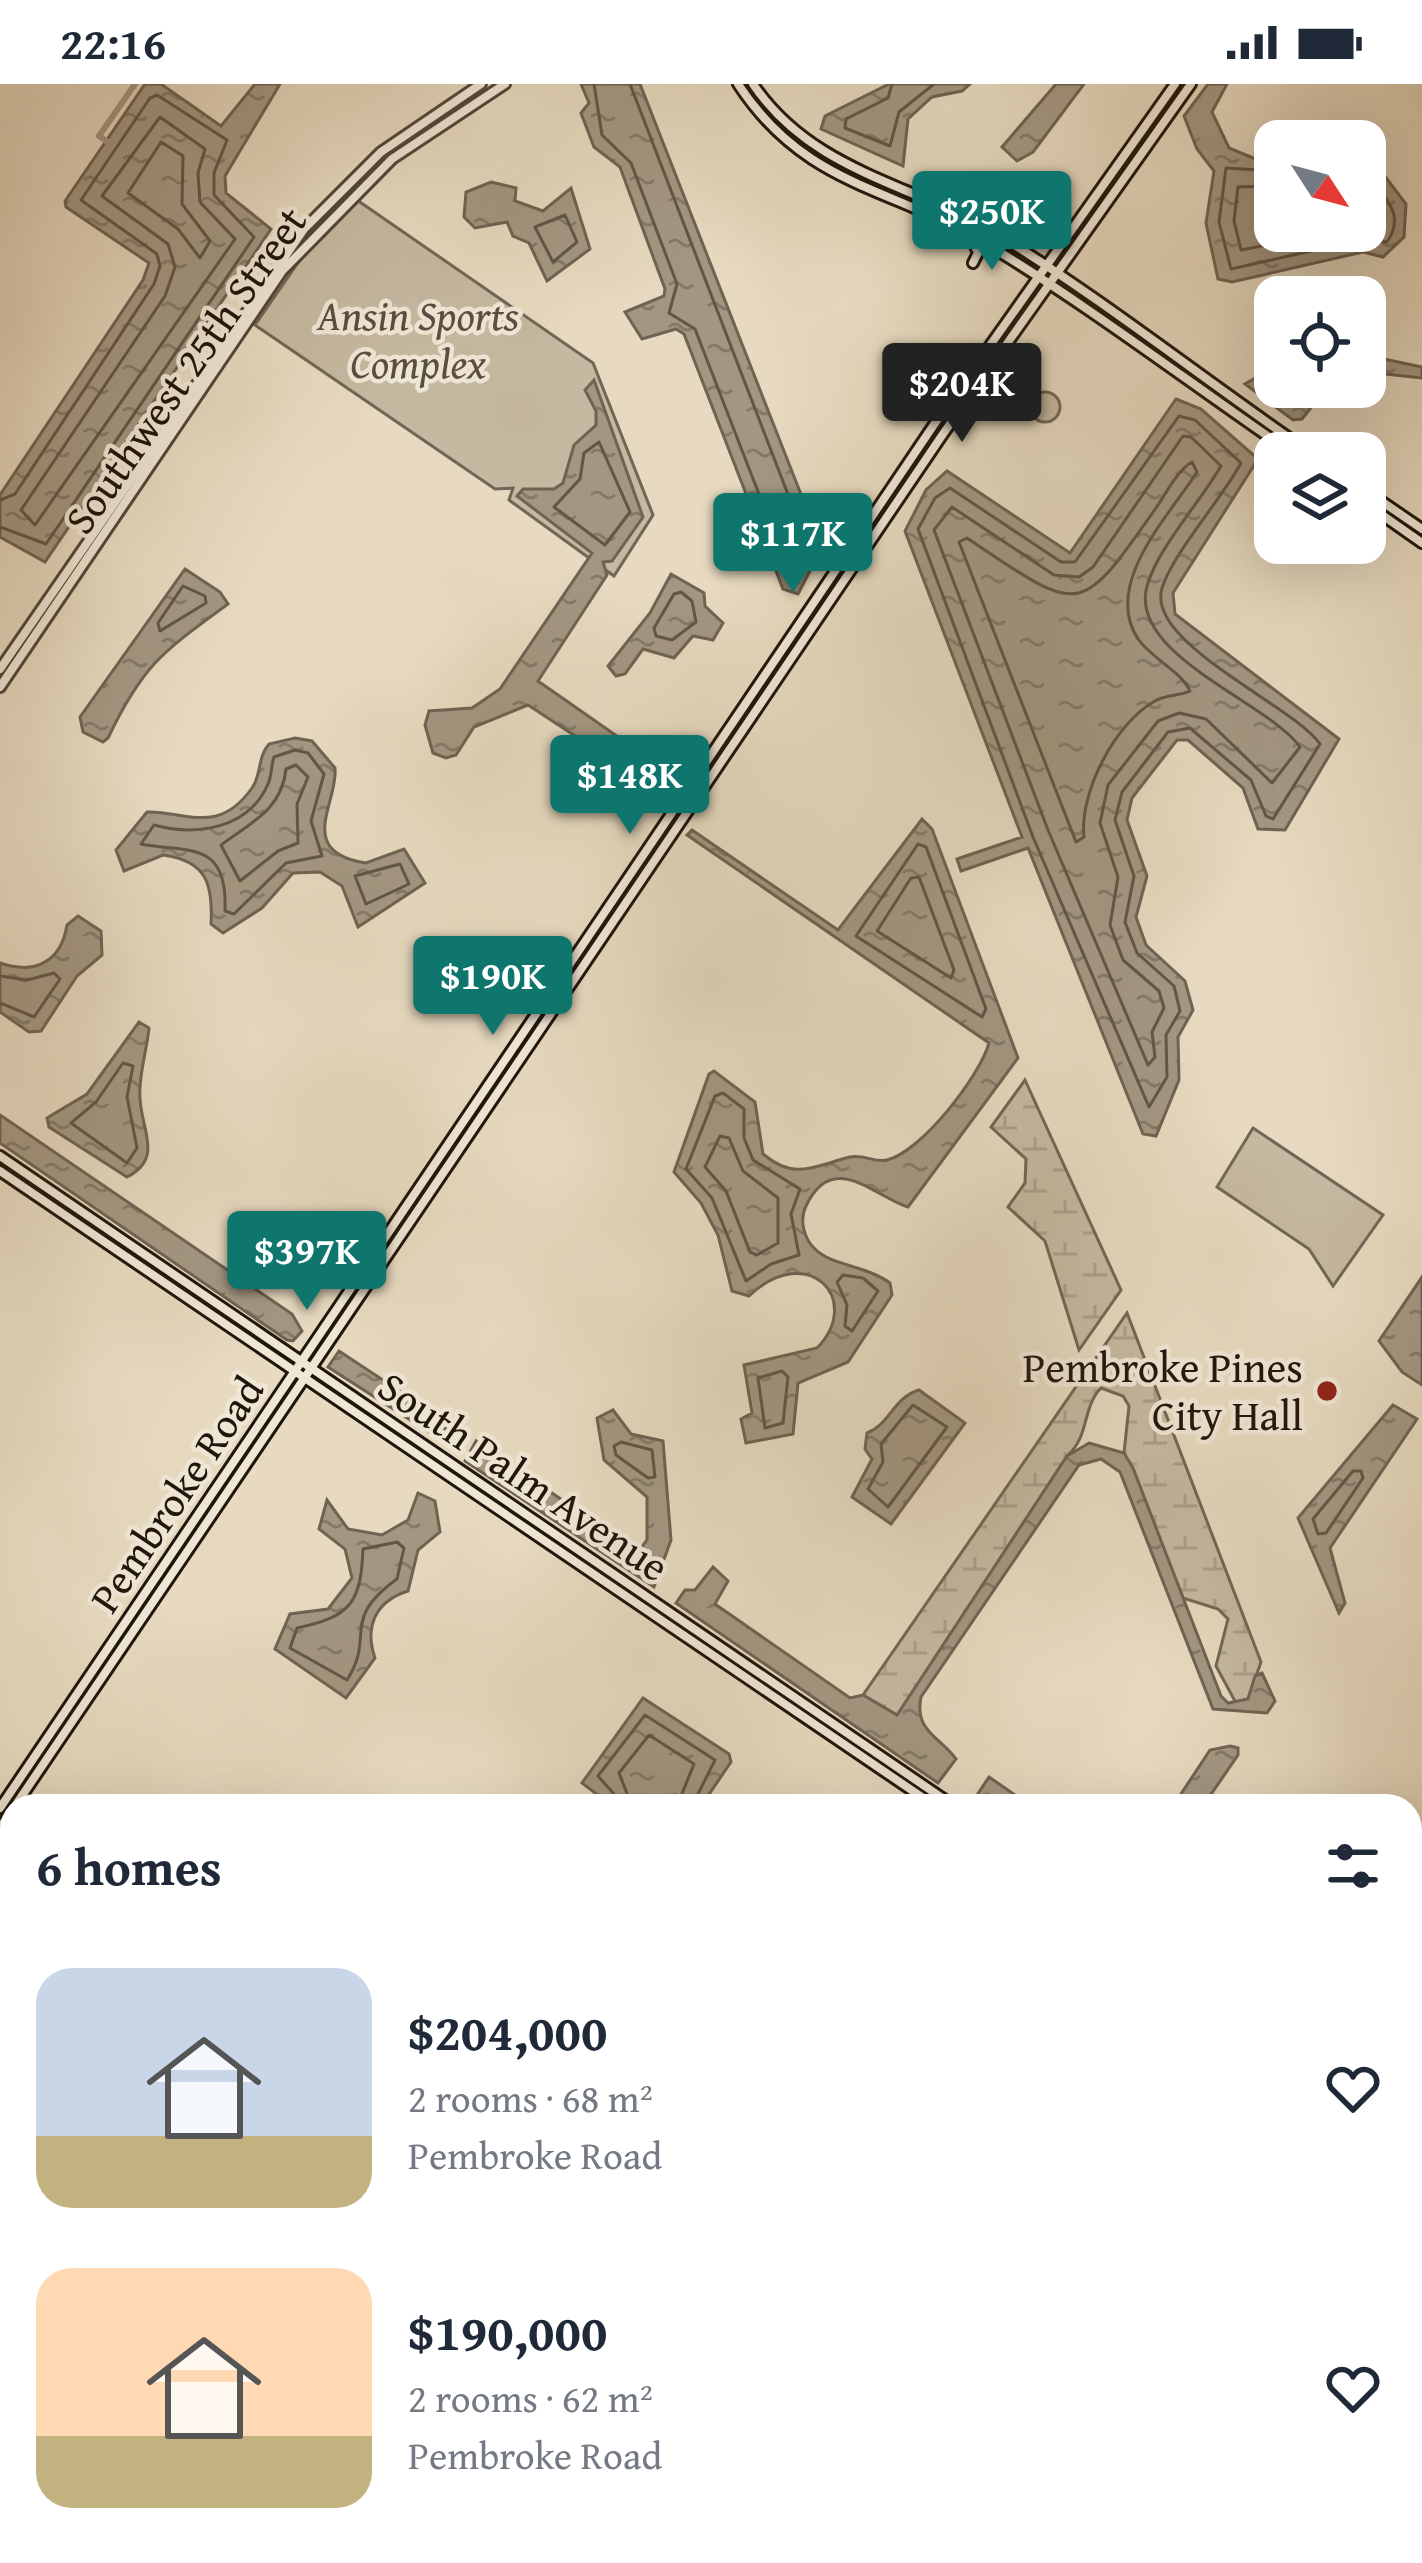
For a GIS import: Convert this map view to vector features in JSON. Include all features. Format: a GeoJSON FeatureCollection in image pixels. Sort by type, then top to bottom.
{"type":"FeatureCollection","features":[{"type":"Feature","properties":{"kind":"main road","name":"Southwest 25th Street"},"geometry":{"type":"LineString","coordinates":[[0,669],[274,266],[348,182],[440,109],[481,84]]}},
{"type":"Feature","properties":{"kind":"main road","name":"Southwest 25th Street"},"geometry":{"type":"LineString","coordinates":[[0,687],[282,271],[347,199],[449,116],[505,84]]}},
{"type":"Feature","properties":{"kind":"main road"},"geometry":{"type":"LineString","coordinates":[[738,84],[778,137],[827,170],[970,233],[1261,432]]}},
{"type":"Feature","properties":{"kind":"main road"},"geometry":{"type":"LineString","coordinates":[[753,84],[788,128],[832,159],[980,224],[1281,432]]}},
{"type":"Feature","properties":{"kind":"main road","name":"Pembroke Road"},"geometry":{"type":"LineString","coordinates":[[9,1794],[933,426],[1175,84]]}},
{"type":"Feature","properties":{"kind":"main road","name":"Pembroke Road"},"geometry":{"type":"LineString","coordinates":[[23,1794],[1054,272],[1191,84]]}},
{"type":"Feature","properties":{"kind":"main road"},"geometry":{"type":"LineString","coordinates":[[827,170],[832,159]]}},
{"type":"Feature","properties":{"kind":"main road"},"geometry":{"type":"LineString","coordinates":[[970,233],[978,253],[973,263]]}},
{"type":"Feature","properties":{"kind":"main road"},"geometry":{"type":"LineString","coordinates":[[933,426],[944,434]]}},
{"type":"Feature","properties":{"kind":"main road"},"geometry":{"type":"LineString","coordinates":[[1386,504],[1422,529]]}},
{"type":"Feature","properties":{"kind":"main road"},"geometry":{"type":"LineString","coordinates":[[1386,518],[1422,543]]}},
{"type":"Feature","properties":{"kind":"main road"},"geometry":{"type":"LineString","coordinates":[[833,574],[844,582]]}},
{"type":"Feature","properties":{"kind":"main road","name":"South Palm Avenue"},"geometry":{"type":"LineString","coordinates":[[0,1156],[936,1794]]}},
{"type":"Feature","properties":{"kind":"main road","name":"South Palm Avenue"},"geometry":{"type":"LineString","coordinates":[[0,1171],[917,1794]]}},
{"type":"Feature","properties":{"kind":"green space","name":"Ansin Sports Complex"},"geometry":{"type":"Polygon","coordinates":[[[357,200],[593,363],[653,515],[614,576],[509,500],[513,488],[495,489],[255,325],[304,254],[357,200]]]}},
{"type":"Feature","properties":{"kind":"green space"},"geometry":{"type":"Polygon","coordinates":[[[1045,392],[1056,396],[1060,407],[1056,418],[1045,422],[1034,418],[1030,407],[1034,396],[1045,392]]]}},
{"type":"Feature","properties":{"kind":"green space"},"geometry":{"type":"Polygon","coordinates":[[[1025,1080],[1121,1290],[1079,1350],[1045,1241],[1008,1207],[1025,1183],[1026,1159],[991,1127],[1025,1080]]]}},
{"type":"Feature","properties":{"kind":"green space"},"geometry":{"type":"Polygon","coordinates":[[[1253,1128],[1383,1215],[1333,1286],[1309,1249],[1217,1187],[1253,1128]]]}},
{"type":"Feature","properties":{"kind":"green space"},"geometry":{"type":"Polygon","coordinates":[[[1127,1313],[1261,1662],[1248,1699],[1236,1703],[1216,1666],[1228,1619],[1218,1609],[1183,1598],[1124,1453],[1129,1406],[1123,1396],[1101,1388],[1074,1448],[902,1711],[897,1715],[863,1695],[1127,1313]]]}},
{"type":"Feature","properties":{"kind":"water"},"geometry":{"type":"Polygon","coordinates":[[[145,84],[161,84],[221,126],[255,84],[280,84],[225,176],[226,193],[271,229],[45,562],[0,537],[0,495],[143,280],[149,263],[66,207],[65,201],[145,84]]]}},
{"type":"Feature","properties":{"kind":"water"},"geometry":{"type":"Polygon","coordinates":[[[581,84],[640,84],[822,548],[798,594],[783,589],[684,334],[676,329],[642,339],[625,312],[664,296],[665,289],[620,167],[594,147],[581,113],[589,103],[581,84]]]}},
{"type":"Feature","properties":{"kind":"water"},"geometry":{"type":"Polygon","coordinates":[[[889,84],[970,84],[962,91],[932,97],[908,119],[903,166],[821,129],[825,116],[889,84]]]}},
{"type":"Feature","properties":{"kind":"water"},"geometry":{"type":"Polygon","coordinates":[[[1056,84],[1084,84],[1033,152],[1017,161],[1002,147],[1056,84]]]}},
{"type":"Feature","properties":{"kind":"water"},"geometry":{"type":"Polygon","coordinates":[[[1208,84],[1227,84],[1212,112],[1229,148],[1254,158],[1254,252],[1363,252],[1232,282],[1218,279],[1206,223],[1214,171],[1197,149],[1184,116],[1208,84]]]}},
{"type":"Feature","properties":{"kind":"water"},"geometry":{"type":"Polygon","coordinates":[[[1386,178],[1406,204],[1404,237],[1383,257],[1363,252],[1386,252],[1386,178]]]}},
{"type":"Feature","properties":{"kind":"water"},"geometry":{"type":"Polygon","coordinates":[[[491,182],[516,188],[515,201],[543,211],[571,188],[590,249],[547,281],[529,243],[513,236],[507,222],[475,228],[464,217],[466,192],[491,182]]]}},
{"type":"Feature","properties":{"kind":"water"},"geometry":{"type":"Polygon","coordinates":[[[1386,359],[1422,367],[1422,378],[1386,374],[1386,359]]]}},
{"type":"Feature","properties":{"kind":"water"},"geometry":{"type":"Polygon","coordinates":[[[594,380],[643,517],[612,561],[603,562],[607,575],[538,681],[647,757],[665,780],[659,791],[528,705],[474,727],[456,755],[446,758],[433,753],[425,725],[429,711],[472,708],[500,689],[592,553],[517,496],[523,489],[554,489],[563,483],[574,445],[596,425],[596,411],[585,390],[594,380]]]}},
{"type":"Feature","properties":{"kind":"water"},"geometry":{"type":"Polygon","coordinates":[[[1176,399],[1201,409],[1254,455],[1254,465],[1173,593],[1175,614],[1339,739],[1285,830],[1258,829],[1243,788],[1188,740],[1177,740],[1132,798],[1127,820],[1147,876],[1136,917],[1146,945],[1185,981],[1193,1010],[1178,1037],[1179,1080],[1156,1136],[1143,1134],[1028,848],[961,871],[957,859],[1022,837],[905,531],[926,490],[947,471],[1070,553],[1176,399]]]}},
{"type":"Feature","properties":{"kind":"water"},"geometry":{"type":"Polygon","coordinates":[[[1277,408],[1311,408],[1302,419],[1293,420],[1277,408]]]}},
{"type":"Feature","properties":{"kind":"water"},"geometry":{"type":"Polygon","coordinates":[[[185,569],[220,592],[228,604],[158,660],[133,692],[108,738],[103,742],[83,732],[80,717],[185,569]]]}},
{"type":"Feature","properties":{"kind":"water"},"geometry":{"type":"Polygon","coordinates":[[[671,574],[704,593],[705,606],[723,623],[713,640],[693,636],[674,658],[643,649],[625,674],[616,676],[608,666],[650,613],[671,574]]]}},
{"type":"Feature","properties":{"kind":"water"},"geometry":{"type":"Polygon","coordinates":[[[295,738],[312,741],[335,768],[325,824],[331,848],[366,863],[404,849],[425,883],[358,927],[342,886],[320,872],[293,873],[262,908],[223,933],[211,924],[211,897],[204,877],[189,863],[163,855],[124,871],[116,850],[147,812],[201,818],[227,812],[252,788],[269,744],[295,738]]]}},
{"type":"Feature","properties":{"kind":"water"},"geometry":{"type":"Polygon","coordinates":[[[922,819],[932,829],[1018,1058],[908,1207],[842,1178],[817,1189],[803,1217],[811,1245],[830,1259],[890,1283],[892,1295],[848,1362],[798,1383],[793,1434],[746,1443],[741,1419],[752,1413],[744,1365],[817,1348],[830,1330],[834,1312],[832,1296],[809,1275],[771,1280],[749,1296],[732,1291],[718,1235],[701,1203],[674,1172],[709,1074],[714,1071],[755,1102],[763,1154],[774,1162],[795,1169],[855,1156],[883,1161],[901,1154],[932,1128],[974,1074],[989,1043],[687,835],[692,830],[838,930],[922,819]]]}},
{"type":"Feature","properties":{"kind":"water"},"geometry":{"type":"Polygon","coordinates":[[[78,916],[101,931],[102,955],[77,976],[41,1031],[29,1032],[0,1012],[0,963],[24,967],[44,962],[59,948],[67,925],[78,916]]]}},
{"type":"Feature","properties":{"kind":"water"},"geometry":{"type":"Polygon","coordinates":[[[139,1022],[149,1028],[140,1090],[148,1152],[127,1177],[49,1127],[47,1118],[87,1094],[139,1022]]]}},
{"type":"Feature","properties":{"kind":"water"},"geometry":{"type":"Polygon","coordinates":[[[0,1115],[292,1314],[302,1331],[293,1341],[287,1340],[0,1143],[0,1115]]]}},
{"type":"Feature","properties":{"kind":"water"},"geometry":{"type":"Polygon","coordinates":[[[1422,1277],[1422,1385],[1402,1372],[1379,1341],[1422,1277]]]}},
{"type":"Feature","properties":{"kind":"water"},"geometry":{"type":"Polygon","coordinates":[[[339,1351],[448,1423],[440,1439],[328,1367],[339,1351]]]}},
{"type":"Feature","properties":{"kind":"water"},"geometry":{"type":"Polygon","coordinates":[[[919,1390],[965,1423],[891,1524],[852,1497],[872,1459],[865,1449],[867,1433],[919,1390]]]}},
{"type":"Feature","properties":{"kind":"water"},"geometry":{"type":"Polygon","coordinates":[[[1393,1405],[1417,1419],[1330,1548],[1345,1603],[1339,1613],[1298,1518],[1393,1405]]]}},
{"type":"Feature","properties":{"kind":"water"},"geometry":{"type":"Polygon","coordinates":[[[613,1410],[631,1434],[663,1441],[671,1540],[654,1587],[465,1461],[476,1441],[638,1552],[647,1540],[647,1497],[604,1460],[597,1418],[613,1410]]]}},
{"type":"Feature","properties":{"kind":"water"},"geometry":{"type":"Polygon","coordinates":[[[1089,1443],[1124,1453],[1133,1468],[1221,1696],[1228,1703],[1248,1699],[1255,1676],[1262,1673],[1275,1701],[1267,1713],[1213,1709],[1120,1472],[1101,1459],[1079,1465],[921,1697],[925,1726],[956,1759],[938,1783],[676,1603],[685,1590],[695,1590],[713,1567],[728,1581],[715,1604],[850,1698],[863,1695],[897,1715],[1067,1456],[1089,1443]]]}},
{"type":"Feature","properties":{"kind":"water"},"geometry":{"type":"Polygon","coordinates":[[[418,1493],[435,1501],[440,1532],[418,1550],[408,1591],[388,1601],[375,1616],[371,1635],[375,1658],[346,1698],[275,1649],[290,1614],[328,1609],[352,1578],[345,1549],[319,1529],[327,1500],[348,1529],[382,1535],[408,1520],[418,1493]]]}},
{"type":"Feature","properties":{"kind":"water"},"geometry":{"type":"Polygon","coordinates":[[[643,1698],[729,1754],[731,1762],[709,1794],[596,1794],[582,1783],[643,1698]]]}},
{"type":"Feature","properties":{"kind":"water"},"geometry":{"type":"Polygon","coordinates":[[[1230,1746],[1238,1748],[1238,1755],[1211,1794],[1181,1794],[1210,1750],[1230,1746]]]}},
{"type":"Feature","properties":{"kind":"water"},"geometry":{"type":"Polygon","coordinates":[[[989,1777],[1014,1794],[978,1794],[989,1777]]]}},
{"type":"Feature","properties":{"kind":"waterway"},"geometry":{"type":"LineString","coordinates":[[109,143],[99,136],[135,84]]}},
{"type":"Feature","properties":{"kind":"place","name":"Pembroke Pines City Hall"},"geometry":{"type":"Point","coordinates":[1327,1391]}}]}
